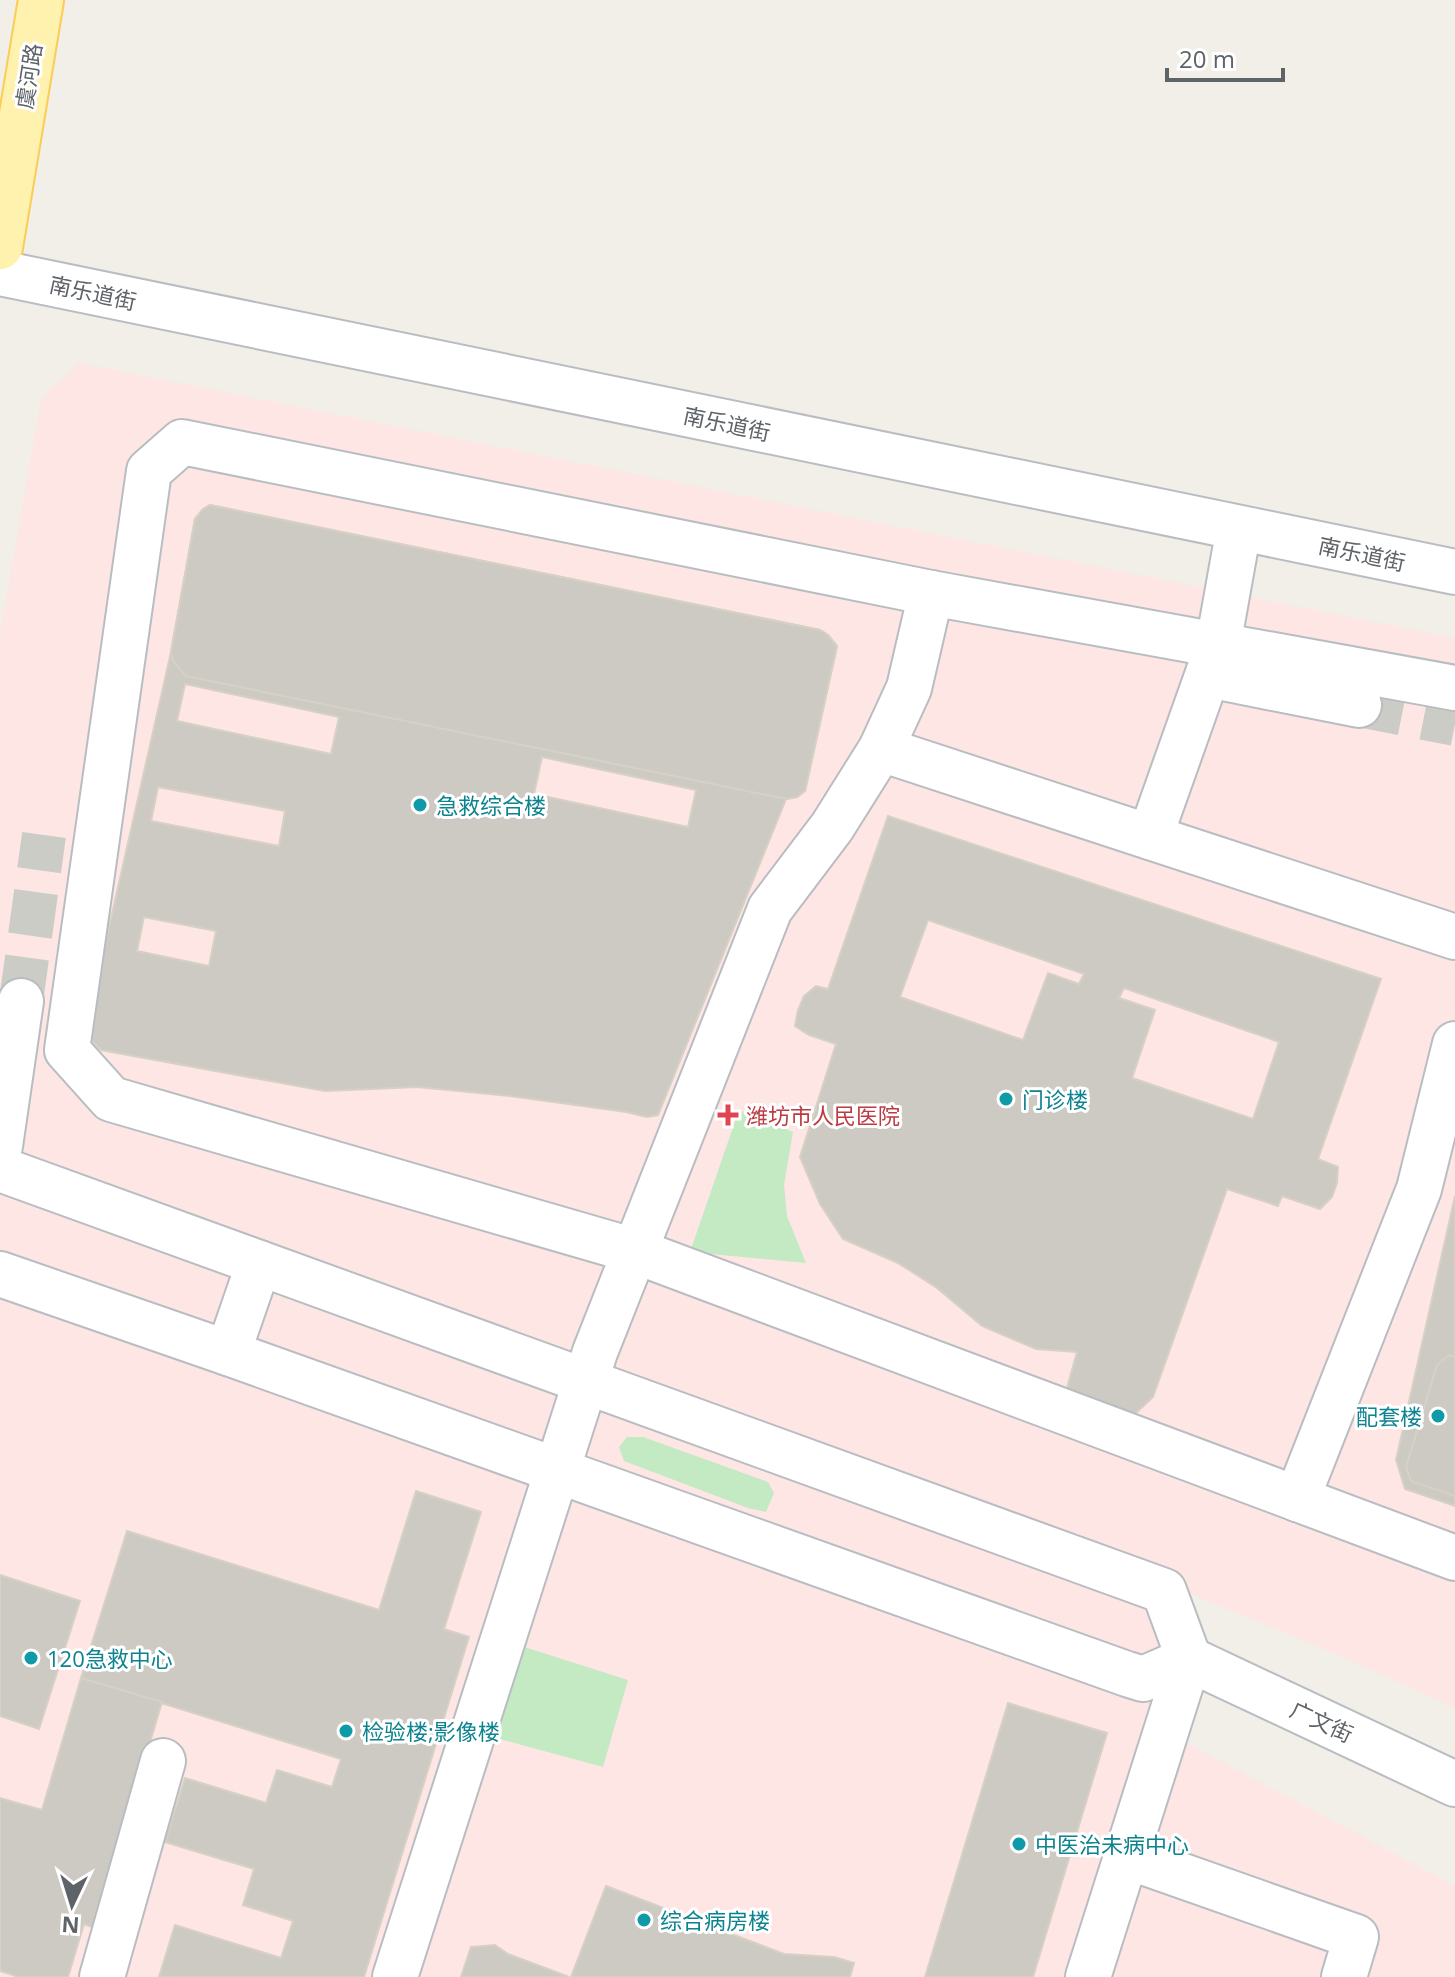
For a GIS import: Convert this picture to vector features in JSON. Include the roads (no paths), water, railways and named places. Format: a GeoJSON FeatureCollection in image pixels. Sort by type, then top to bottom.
{"type":"FeatureCollection","features":[{"type":"Feature","properties":{"kind":"main road","name":"虞河路"},"geometry":{"type":"LineString","coordinates":[[0,247],[12,105],[41,0]]}},
{"type":"Feature","properties":{"kind":"street","name":"南乐道街"},"geometry":{"type":"LineString","coordinates":[[0,273],[1455,572]]}},
{"type":"Feature","properties":{"kind":"street"},"geometry":{"type":"LineString","coordinates":[[1359,705],[1213,660],[931,593],[182,442],[149,471],[67,1050],[111,1099],[635,1251],[1455,1558]]}},
{"type":"Feature","properties":{"kind":"street"},"geometry":{"type":"LineString","coordinates":[[1150,837],[1213,660],[1239,528]]}},
{"type":"Feature","properties":{"kind":"street"},"geometry":{"type":"LineString","coordinates":[[395,1977],[584,1381],[770,909],[832,827],[881,749],[909,688],[931,593]]}},
{"type":"Feature","properties":{"kind":"street"},"geometry":{"type":"LineString","coordinates":[[1213,660],[1455,688]]}},
{"type":"Feature","properties":{"kind":"street"},"geometry":{"type":"LineString","coordinates":[[881,749],[1455,937]]}},
{"type":"Feature","properties":{"kind":"street"},"geometry":{"type":"LineString","coordinates":[[0,1146],[21,1001]]}},
{"type":"Feature","properties":{"kind":"street"},"geometry":{"type":"LineString","coordinates":[[1297,1499],[1419,1189],[1455,1044]]}},
{"type":"Feature","properties":{"kind":"street"},"geometry":{"type":"LineString","coordinates":[[0,1169],[1164,1591],[1189,1659],[1088,1977]]}},
{"type":"Feature","properties":{"kind":"street"},"geometry":{"type":"LineString","coordinates":[[228,1353],[259,1263]]}},
{"type":"Feature","properties":{"kind":"street"},"geometry":{"type":"LineString","coordinates":[[0,1274],[1143,1679],[1189,1659]]}},
{"type":"Feature","properties":{"kind":"street","name":"广文街"},"geometry":{"type":"LineString","coordinates":[[1189,1659],[1455,1784]]}},
{"type":"Feature","properties":{"kind":"street"},"geometry":{"type":"LineString","coordinates":[[102,1977],[163,1761]]}},
{"type":"Feature","properties":{"kind":"street"},"geometry":{"type":"LineString","coordinates":[[1126,1856],[1356,1937],[1344,1977]]}},
{"type":"Feature","properties":{"kind":"tunnel"},"geometry":{"type":"LineString","coordinates":[[1359,705],[1455,724]]}},
{"type":"Feature","properties":{"kind":"tunnel"},"geometry":{"type":"LineString","coordinates":[[21,1001],[44,835]]}},
{"type":"Feature","properties":{"kind":"place","name":"急救综合楼"},"geometry":{"type":"Point","coordinates":[420,805]}},
{"type":"Feature","properties":{"kind":"place","name":"门诊楼"},"geometry":{"type":"Point","coordinates":[1006,1099]}},
{"type":"Feature","properties":{"kind":"place","name":"潍坊市人民医院"},"geometry":{"type":"Point","coordinates":[728,1115]}},
{"type":"Feature","properties":{"kind":"place","name":"配套楼"},"geometry":{"type":"Point","coordinates":[1438,1416]}},
{"type":"Feature","properties":{"kind":"place","name":"120急救中心"},"geometry":{"type":"Point","coordinates":[31,1658]}},
{"type":"Feature","properties":{"kind":"place","name":"检验楼;影像楼"},"geometry":{"type":"Point","coordinates":[346,1731]}},
{"type":"Feature","properties":{"kind":"place","name":"中医治未病中心"},"geometry":{"type":"Point","coordinates":[1019,1844]}},
{"type":"Feature","properties":{"kind":"place","name":"综合病房楼"},"geometry":{"type":"Point","coordinates":[644,1920]}}]}
